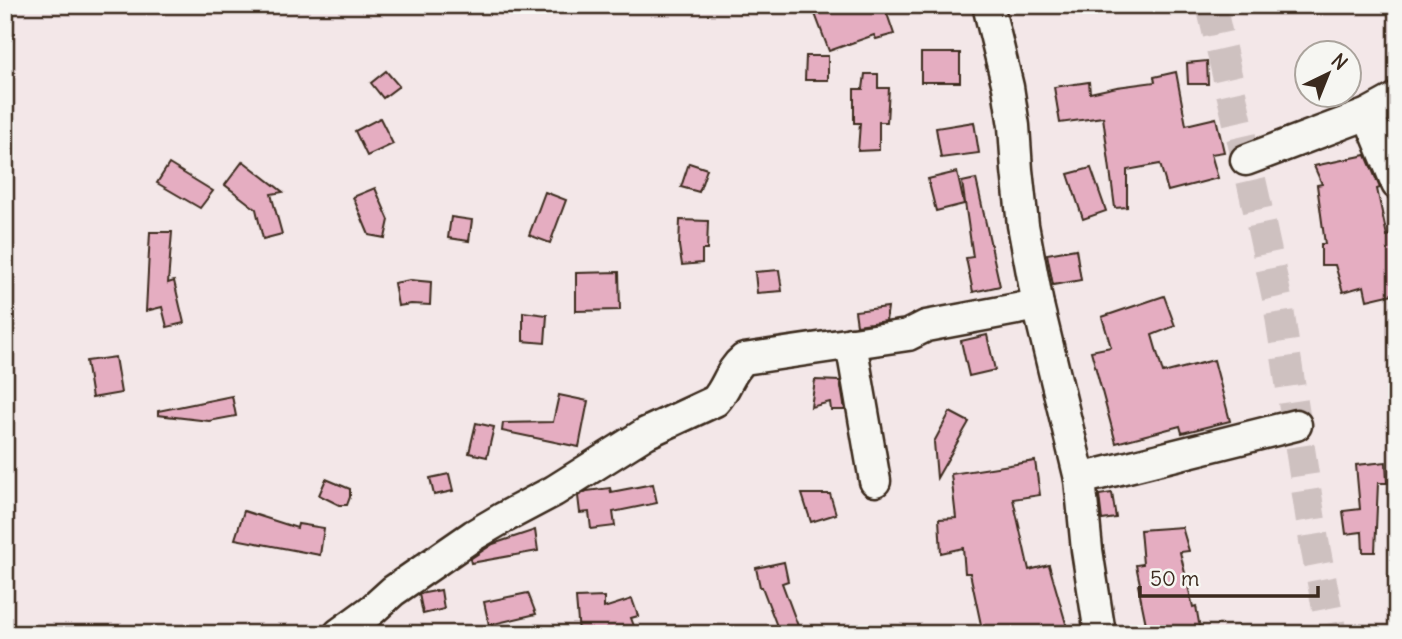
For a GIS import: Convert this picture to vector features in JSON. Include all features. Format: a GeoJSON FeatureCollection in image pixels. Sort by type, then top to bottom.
{"type":"FeatureCollection","features":[{"type":"Feature","properties":{"kind":"street"},"geometry":{"type":"LineString","coordinates":[[988,5],[1008,87],[1023,225],[1038,305],[1080,479],[1087,550],[1100,634]]}},
{"type":"Feature","properties":{"kind":"street"},"geometry":{"type":"LineString","coordinates":[[1246,160],[1368,114],[1397,98]]}},
{"type":"Feature","properties":{"kind":"street"},"geometry":{"type":"LineString","coordinates":[[1368,114],[1397,184]]}},
{"type":"Feature","properties":{"kind":"street"},"geometry":{"type":"LineString","coordinates":[[339,634],[373,622],[393,591],[474,535],[554,491],[646,433],[715,401],[729,376],[744,359],[908,335],[926,326],[1038,305]]}},
{"type":"Feature","properties":{"kind":"street"},"geometry":{"type":"LineString","coordinates":[[851,343],[875,481]]}},
{"type":"Feature","properties":{"kind":"street"},"geometry":{"type":"LineString","coordinates":[[1080,479],[1296,425]]}},
{"type":"Feature","properties":{"kind":"building"},"geometry":{"type":"Polygon","coordinates":[[[831,5],[884,5],[894,34],[876,39],[874,35],[829,51],[814,11],[831,5]]]}},
{"type":"Feature","properties":{"kind":"building"},"geometry":{"type":"Polygon","coordinates":[[[921,53],[960,53],[960,82],[921,82],[921,53]]]}},
{"type":"Feature","properties":{"kind":"building"},"geometry":{"type":"Polygon","coordinates":[[[806,56],[828,56],[828,80],[805,80],[806,56]]]}},
{"type":"Feature","properties":{"kind":"building"},"geometry":{"type":"Polygon","coordinates":[[[1207,61],[1208,84],[1188,84],[1187,63],[1207,61]]]}},
{"type":"Feature","properties":{"kind":"building"},"geometry":{"type":"Polygon","coordinates":[[[386,71],[399,86],[383,98],[371,83],[386,71]]]}},
{"type":"Feature","properties":{"kind":"building"},"geometry":{"type":"Polygon","coordinates":[[[1176,72],[1186,125],[1216,118],[1224,152],[1211,154],[1218,178],[1168,191],[1160,164],[1127,170],[1127,207],[1115,208],[1103,117],[1060,123],[1054,87],[1089,82],[1090,93],[1155,82],[1154,77],[1176,72]]]}},
{"type":"Feature","properties":{"kind":"building"},"geometry":{"type":"Polygon","coordinates":[[[865,74],[878,74],[878,88],[889,88],[887,122],[879,122],[879,150],[858,151],[860,123],[854,123],[854,89],[863,89],[865,74]]]}},
{"type":"Feature","properties":{"kind":"building"},"geometry":{"type":"Polygon","coordinates":[[[380,118],[393,144],[367,156],[355,131],[380,118]]]}},
{"type":"Feature","properties":{"kind":"building"},"geometry":{"type":"Polygon","coordinates":[[[974,122],[979,153],[941,158],[936,128],[974,122]]]}},
{"type":"Feature","properties":{"kind":"building"},"geometry":{"type":"Polygon","coordinates":[[[1366,155],[1380,188],[1377,189],[1387,236],[1397,233],[1397,293],[1367,300],[1364,286],[1343,292],[1335,265],[1321,265],[1321,244],[1325,244],[1317,185],[1322,184],[1314,166],[1366,155]]]}},
{"type":"Feature","properties":{"kind":"building"},"geometry":{"type":"Polygon","coordinates":[[[243,161],[283,192],[271,194],[282,234],[263,239],[256,209],[225,185],[243,161]]]}},
{"type":"Feature","properties":{"kind":"building"},"geometry":{"type":"Polygon","coordinates":[[[689,163],[707,169],[699,192],[681,187],[689,163]]]}},
{"type":"Feature","properties":{"kind":"building"},"geometry":{"type":"Polygon","coordinates":[[[169,164],[213,191],[200,208],[157,183],[169,164]]]}},
{"type":"Feature","properties":{"kind":"building"},"geometry":{"type":"Polygon","coordinates":[[[1091,168],[1106,211],[1083,219],[1068,174],[1091,168]]]}},
{"type":"Feature","properties":{"kind":"building"},"geometry":{"type":"Polygon","coordinates":[[[957,172],[964,204],[936,211],[928,179],[957,172]]]}},
{"type":"Feature","properties":{"kind":"building"},"geometry":{"type":"Polygon","coordinates":[[[976,179],[1000,286],[973,292],[966,258],[973,257],[962,182],[976,179]]]}},
{"type":"Feature","properties":{"kind":"building"},"geometry":{"type":"Polygon","coordinates":[[[375,188],[389,220],[385,238],[369,235],[353,197],[375,188]]]}},
{"type":"Feature","properties":{"kind":"building"},"geometry":{"type":"Polygon","coordinates":[[[545,192],[566,200],[550,243],[529,235],[545,192]]]}},
{"type":"Feature","properties":{"kind":"building"},"geometry":{"type":"Polygon","coordinates":[[[451,217],[472,220],[469,241],[448,238],[451,217]]]}},
{"type":"Feature","properties":{"kind":"building"},"geometry":{"type":"Polygon","coordinates":[[[680,220],[708,221],[707,250],[702,250],[702,263],[682,265],[679,246],[680,220]]]}},
{"type":"Feature","properties":{"kind":"building"},"geometry":{"type":"Polygon","coordinates":[[[150,232],[172,232],[168,283],[174,281],[184,323],[167,327],[162,307],[146,311],[150,232]]]}},
{"type":"Feature","properties":{"kind":"building"},"geometry":{"type":"Polygon","coordinates":[[[1076,249],[1081,280],[1053,285],[1047,254],[1076,249]]]}},
{"type":"Feature","properties":{"kind":"building"},"geometry":{"type":"Polygon","coordinates":[[[779,270],[782,291],[757,293],[755,272],[779,270]]]}},
{"type":"Feature","properties":{"kind":"building"},"geometry":{"type":"Polygon","coordinates":[[[619,272],[620,310],[576,311],[576,273],[619,272]]]}},
{"type":"Feature","properties":{"kind":"building"},"geometry":{"type":"Polygon","coordinates":[[[410,280],[431,282],[430,305],[398,306],[394,283],[410,280]]]}},
{"type":"Feature","properties":{"kind":"building"},"geometry":{"type":"Polygon","coordinates":[[[1164,296],[1175,326],[1152,335],[1163,373],[1214,360],[1230,421],[1182,433],[1180,426],[1116,443],[1091,351],[1111,347],[1102,317],[1164,296]]]}},
{"type":"Feature","properties":{"kind":"building"},"geometry":{"type":"Polygon","coordinates":[[[888,307],[886,321],[857,325],[855,311],[888,307]]]}},
{"type":"Feature","properties":{"kind":"building"},"geometry":{"type":"Polygon","coordinates":[[[523,312],[547,315],[545,343],[523,341],[523,312]]]}},
{"type":"Feature","properties":{"kind":"building"},"geometry":{"type":"Polygon","coordinates":[[[987,335],[995,370],[969,376],[961,341],[987,335]]]}},
{"type":"Feature","properties":{"kind":"building"},"geometry":{"type":"Polygon","coordinates":[[[115,357],[121,393],[92,398],[86,361],[115,357]]]}},
{"type":"Feature","properties":{"kind":"building"},"geometry":{"type":"Polygon","coordinates":[[[815,380],[840,381],[845,410],[831,410],[830,402],[811,407],[815,380]]]}},
{"type":"Feature","properties":{"kind":"building"},"geometry":{"type":"Polygon","coordinates":[[[559,395],[588,401],[579,447],[502,431],[503,423],[553,422],[559,395]]]}},
{"type":"Feature","properties":{"kind":"building"},"geometry":{"type":"Polygon","coordinates":[[[232,396],[236,416],[209,421],[158,415],[158,411],[232,396]]]}},
{"type":"Feature","properties":{"kind":"building"},"geometry":{"type":"Polygon","coordinates":[[[950,412],[969,422],[937,478],[934,442],[950,412]]]}},
{"type":"Feature","properties":{"kind":"building"},"geometry":{"type":"Polygon","coordinates":[[[476,423],[494,427],[487,457],[469,453],[476,423]]]}},
{"type":"Feature","properties":{"kind":"building"},"geometry":{"type":"Polygon","coordinates":[[[1035,461],[1040,495],[1013,499],[1029,570],[1049,565],[1069,634],[983,634],[970,573],[965,573],[963,548],[941,553],[939,519],[956,518],[951,474],[1035,461]]]}},
{"type":"Feature","properties":{"kind":"building"},"geometry":{"type":"Polygon","coordinates":[[[1386,462],[1387,483],[1378,483],[1375,552],[1363,552],[1362,532],[1346,534],[1343,511],[1360,509],[1356,465],[1386,462]]]}},
{"type":"Feature","properties":{"kind":"building"},"geometry":{"type":"Polygon","coordinates":[[[449,474],[453,491],[434,495],[430,478],[449,474]]]}},
{"type":"Feature","properties":{"kind":"building"},"geometry":{"type":"Polygon","coordinates":[[[326,479],[350,489],[347,505],[339,505],[319,495],[326,479]]]}},
{"type":"Feature","properties":{"kind":"building"},"geometry":{"type":"Polygon","coordinates":[[[653,484],[657,503],[613,512],[615,526],[591,529],[589,512],[580,513],[578,496],[587,491],[610,488],[611,492],[653,484]]]}},
{"type":"Feature","properties":{"kind":"building"},"geometry":{"type":"Polygon","coordinates":[[[1112,493],[1116,518],[1102,520],[1099,495],[1112,493]]]}},
{"type":"Feature","properties":{"kind":"building"},"geometry":{"type":"Polygon","coordinates":[[[802,494],[830,494],[836,514],[811,522],[802,494]]]}},
{"type":"Feature","properties":{"kind":"building"},"geometry":{"type":"Polygon","coordinates":[[[244,511],[297,528],[298,524],[324,528],[320,555],[235,539],[244,511]]]}},
{"type":"Feature","properties":{"kind":"building"},"geometry":{"type":"Polygon","coordinates":[[[1182,527],[1189,551],[1180,552],[1193,607],[1196,606],[1201,634],[1148,634],[1136,565],[1143,564],[1140,530],[1182,527]]]}},
{"type":"Feature","properties":{"kind":"building"},"geometry":{"type":"Polygon","coordinates":[[[535,530],[538,551],[471,563],[470,559],[493,544],[535,530]]]}},
{"type":"Feature","properties":{"kind":"building"},"geometry":{"type":"Polygon","coordinates":[[[784,562],[788,581],[782,583],[801,634],[780,634],[760,587],[756,568],[784,562]]]}},
{"type":"Feature","properties":{"kind":"building"},"geometry":{"type":"Polygon","coordinates":[[[441,590],[444,609],[423,614],[419,594],[441,590]]]}},
{"type":"Feature","properties":{"kind":"building"},"geometry":{"type":"Polygon","coordinates":[[[528,593],[536,614],[489,625],[484,602],[528,593]]]}},
{"type":"Feature","properties":{"kind":"building"},"geometry":{"type":"Polygon","coordinates":[[[604,597],[604,608],[632,599],[638,616],[631,618],[637,634],[579,634],[576,598],[604,597]]]}},
{"type":"Feature","properties":{"kind":"tunnel"},"geometry":{"type":"LineString","coordinates":[[1211,5],[1278,303],[1314,541],[1332,634]]}}]}
